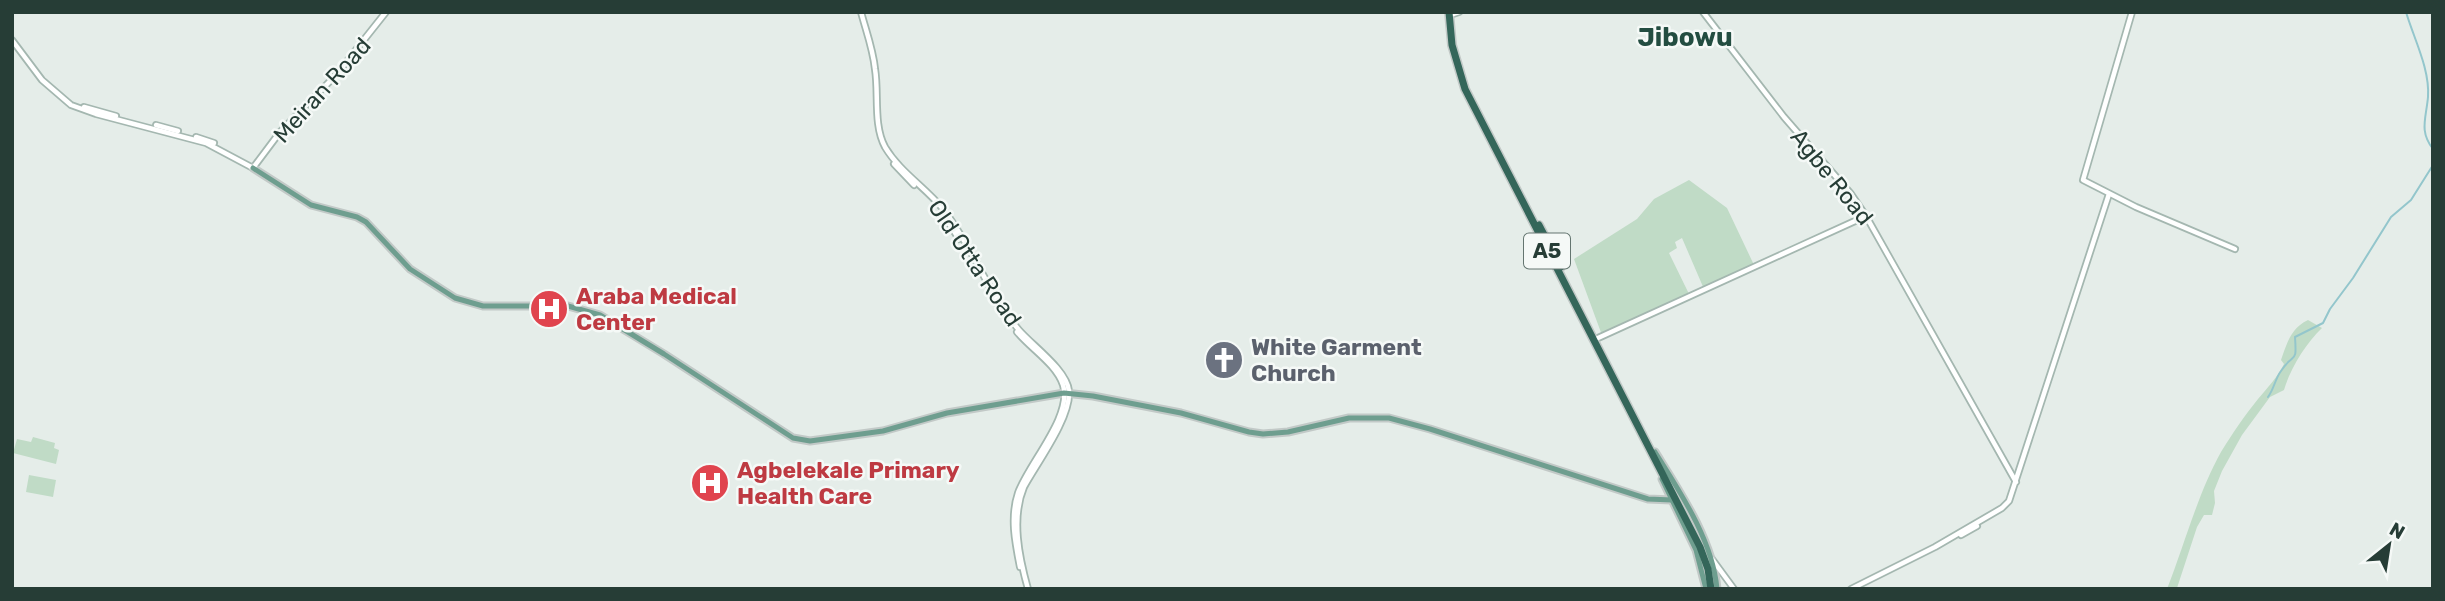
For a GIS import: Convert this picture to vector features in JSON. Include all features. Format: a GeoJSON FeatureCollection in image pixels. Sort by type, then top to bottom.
{"type":"FeatureCollection","features":[{"type":"Feature","properties":{"kind":"highway","name":"A5"},"geometry":{"type":"LineString","coordinates":[[1454,13],[1457,49],[1469,89],[1598,338],[1700,547],[1712,589]]}},
{"type":"Feature","properties":{"kind":"highway","name":"A5"},"geometry":{"type":"LineString","coordinates":[[1454,13],[1452,45],[1465,89],[1654,453]]}},
{"type":"Feature","properties":{"kind":"main road"},"geometry":{"type":"LineString","coordinates":[[255,168],[309,202],[366,219],[411,266],[457,296],[477,303],[569,303],[596,311],[630,328],[771,424],[794,436],[811,438],[888,428],[955,409],[1066,392],[1181,413],[1249,431],[1273,434],[1359,417],[1401,421],[1628,493],[1657,500],[1671,499]]}},
{"type":"Feature","properties":{"kind":"main road"},"geometry":{"type":"LineString","coordinates":[[1654,453],[1671,499],[1712,589]]}},
{"type":"Feature","properties":{"kind":"main road"},"geometry":{"type":"LineString","coordinates":[[1654,453],[1675,484],[1712,559],[1712,589]]}},
{"type":"Feature","properties":{"kind":"street","name":"Meiran Road"},"geometry":{"type":"LineString","coordinates":[[255,168],[280,132],[336,75],[388,12]]}},
{"type":"Feature","properties":{"kind":"street","name":"Old Otta Road"},"geometry":{"type":"LineString","coordinates":[[859,12],[873,70],[878,138],[887,155],[940,210],[975,264],[1000,310],[1059,371],[1066,392]]}},
{"type":"Feature","properties":{"kind":"street"},"geometry":{"type":"LineString","coordinates":[[2132,12],[2083,180],[2235,249]]}},
{"type":"Feature","properties":{"kind":"street","name":"Agbe Road"},"geometry":{"type":"LineString","coordinates":[[1704,14],[1866,216],[2017,484]]}},
{"type":"Feature","properties":{"kind":"street"},"geometry":{"type":"LineString","coordinates":[[12,38],[45,82],[71,105],[207,140],[255,168]]}},
{"type":"Feature","properties":{"kind":"street"},"geometry":{"type":"LineString","coordinates":[[1856,589],[1940,547],[2005,509],[2012,500],[2090,246],[2109,194]]}},
{"type":"Feature","properties":{"kind":"street"},"geometry":{"type":"LineString","coordinates":[[1598,338],[1866,216]]}},
{"type":"Feature","properties":{"kind":"street"},"geometry":{"type":"LineString","coordinates":[[1027,589],[1015,542],[1016,500],[1024,480],[1055,428],[1066,392]]}},
{"type":"Feature","properties":{"kind":"street"},"geometry":{"type":"LineString","coordinates":[[1851,589],[1935,547],[2002,508],[2017,484]]}},
{"type":"Feature","properties":{"kind":"street"},"geometry":{"type":"LineString","coordinates":[[1712,559],[1734,589]]}},
{"type":"Feature","properties":{"kind":"green space"},"geometry":{"type":"Polygon","coordinates":[[[1689,180],[1727,208],[1754,265],[1704,289],[1682,238],[1675,242],[1677,248],[1669,253],[1690,296],[1603,338],[1574,259],[1637,219],[1654,199],[1689,180]]]}},
{"type":"Feature","properties":{"kind":"green space"},"geometry":{"type":"Polygon","coordinates":[[[2308,320],[2322,328],[2299,357],[2284,390],[2270,397],[2242,435],[2214,491],[2212,515],[2204,515],[2197,527],[2177,588],[2167,589],[2198,502],[2221,452],[2281,369],[2284,364],[2281,360],[2294,332],[2308,320]]]}},
{"type":"Feature","properties":{"kind":"green space"},"geometry":{"type":"Polygon","coordinates":[[[33,437],[55,443],[54,448],[59,450],[56,464],[13,453],[17,439],[31,442],[33,437]]]}},
{"type":"Feature","properties":{"kind":"green space"},"geometry":{"type":"Polygon","coordinates":[[[29,475],[56,480],[53,497],[26,492],[29,475]]]}},
{"type":"Feature","properties":{"kind":"waterway"},"geometry":{"type":"LineString","coordinates":[[2406,12],[2427,76],[2425,130],[2433,149]]}},
{"type":"Feature","properties":{"kind":"waterway"},"geometry":{"type":"LineString","coordinates":[[2268,397],[2279,374],[2295,355],[2295,337],[2323,323],[2391,217],[2411,200],[2433,165]]}},
{"type":"Feature","properties":{"kind":"place","name":"Araba Medical Center"},"geometry":{"type":"Point","coordinates":[549,309]}},
{"type":"Feature","properties":{"kind":"place","name":"White Garment Church"},"geometry":{"type":"Point","coordinates":[1224,360]}},
{"type":"Feature","properties":{"kind":"place","name":"Agbelekale Primary Health Care"},"geometry":{"type":"Point","coordinates":[710,483]}},
{"type":"Feature","properties":{"kind":"district","name":"Jibowu"},"geometry":{"type":"Point","coordinates":[1685,37]}}]}
